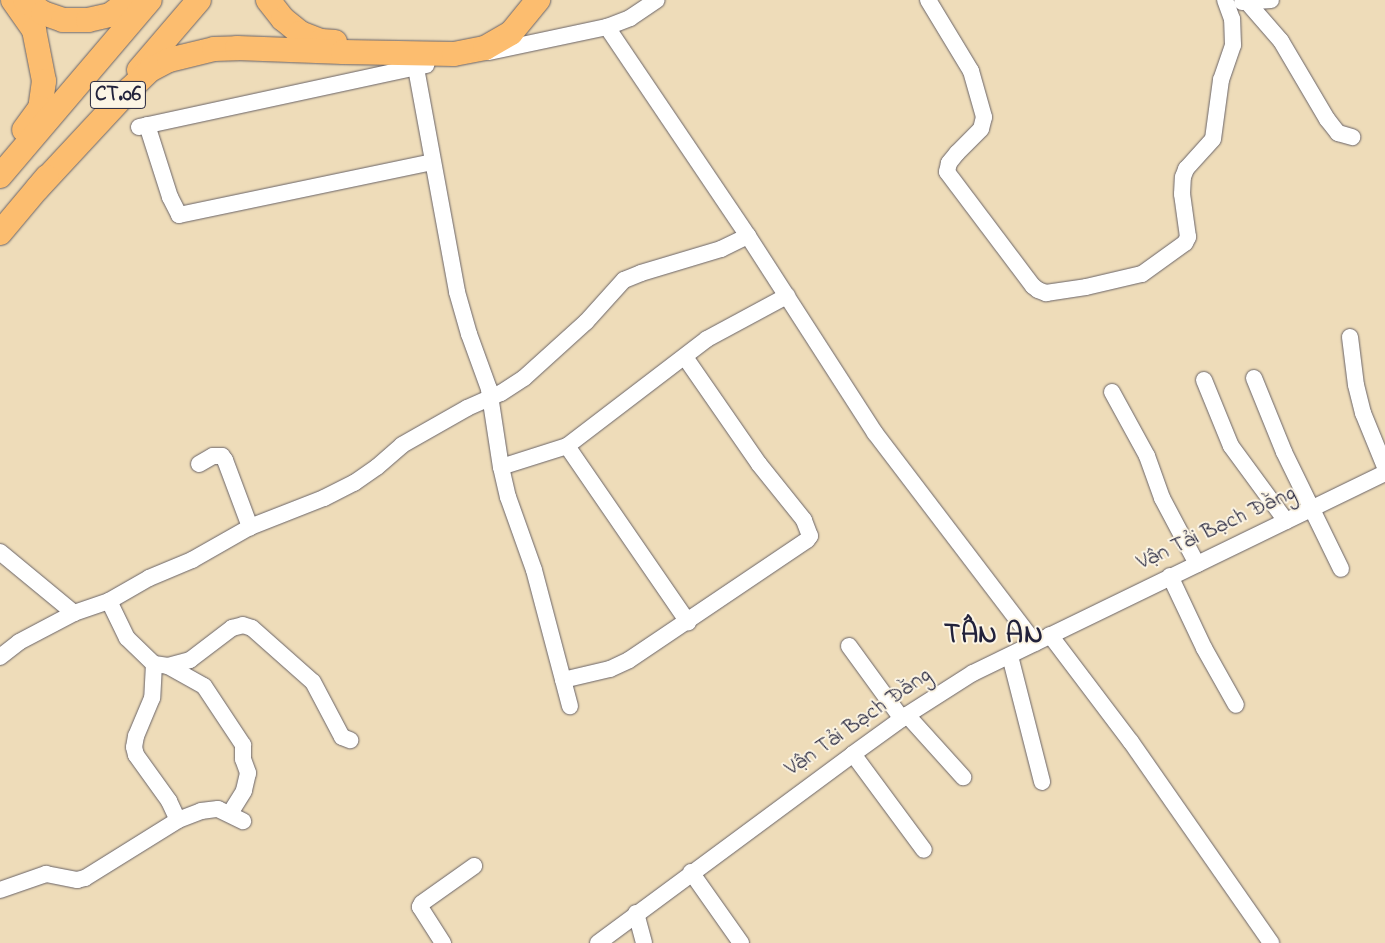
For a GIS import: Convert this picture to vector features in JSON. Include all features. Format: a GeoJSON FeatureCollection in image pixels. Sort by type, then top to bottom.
{"type":"FeatureCollection","features":[{"type":"Feature","properties":{"kind":"highway"},"geometry":{"type":"LineString","coordinates":[[0,163],[40,108],[44,81],[34,30],[13,0]]}},
{"type":"Feature","properties":{"kind":"highway"},"geometry":{"type":"LineString","coordinates":[[25,0],[42,13],[63,20],[88,20],[110,15],[130,0]]}},
{"type":"Feature","properties":{"kind":"highway","name":"CT.06"},"geometry":{"type":"LineString","coordinates":[[0,176],[150,0]]}},
{"type":"Feature","properties":{"kind":"highway","name":"CT.06"},"geometry":{"type":"LineString","coordinates":[[0,233],[200,0]]}},
{"type":"Feature","properties":{"kind":"highway"},"geometry":{"type":"LineString","coordinates":[[268,0],[282,19],[300,33],[321,41],[453,45],[482,40],[505,26],[521,7],[524,0]]}},
{"type":"Feature","properties":{"kind":"highway"},"geometry":{"type":"LineString","coordinates":[[37,189],[130,89],[150,70],[169,60],[214,48],[454,54],[485,48],[511,33],[538,0]]}},
{"type":"Feature","properties":{"kind":"street"},"geometry":{"type":"LineString","coordinates":[[433,162],[179,215],[170,197],[143,126],[608,27],[630,18],[657,0]]}},
{"type":"Feature","properties":{"kind":"street"},"geometry":{"type":"LineString","coordinates":[[928,0],[970,71],[984,118],[981,129],[953,158],[947,168],[947,172],[1033,286],[1046,293],[1086,288],[1142,274],[1185,243],[1188,237],[1182,194],[1183,176],[1186,169],[1213,139],[1221,80],[1233,45],[1232,18],[1225,0]]}},
{"type":"Feature","properties":{"kind":"street"},"geometry":{"type":"LineString","coordinates":[[1241,2],[1272,0]]}},
{"type":"Feature","properties":{"kind":"street"},"geometry":{"type":"LineString","coordinates":[[1241,2],[1281,41],[1327,119],[1338,133],[1352,136]]}},
{"type":"Feature","properties":{"kind":"street"},"geometry":{"type":"LineString","coordinates":[[608,27],[748,236],[875,434],[1035,643]]}},
{"type":"Feature","properties":{"kind":"street"},"geometry":{"type":"LineString","coordinates":[[416,68],[458,292],[491,398],[501,467],[508,496],[534,570],[570,706]]}},
{"type":"Feature","properties":{"kind":"street"},"geometry":{"type":"LineString","coordinates":[[0,657],[19,642],[74,613],[109,601],[149,578],[192,560],[250,527],[324,498],[354,483],[377,467],[402,445],[467,408],[501,393],[524,378],[586,322],[624,280],[641,273],[721,250],[748,236]]}},
{"type":"Feature","properties":{"kind":"street"},"geometry":{"type":"LineString","coordinates":[[501,467],[567,446],[685,357],[707,338],[787,296]]}},
{"type":"Feature","properties":{"kind":"street"},"geometry":{"type":"LineString","coordinates":[[1350,337],[1356,385],[1363,413],[1385,467]]}},
{"type":"Feature","properties":{"kind":"street"},"geometry":{"type":"LineString","coordinates":[[563,680],[610,669],[629,660],[688,622],[807,540],[810,536],[804,520],[759,464],[685,357]]}},
{"type":"Feature","properties":{"kind":"street"},"geometry":{"type":"LineString","coordinates":[[1254,378],[1261,400],[1341,569]]}},
{"type":"Feature","properties":{"kind":"street"},"geometry":{"type":"LineString","coordinates":[[1204,380],[1231,446],[1286,521]]}},
{"type":"Feature","properties":{"kind":"street"},"geometry":{"type":"LineString","coordinates":[[1112,392],[1147,456],[1162,498],[1196,564]]}},
{"type":"Feature","properties":{"kind":"street"},"geometry":{"type":"LineString","coordinates":[[567,446],[688,622]]}},
{"type":"Feature","properties":{"kind":"street"},"geometry":{"type":"LineString","coordinates":[[199,464],[213,456],[222,456],[250,527]]}},
{"type":"Feature","properties":{"kind":"street","name":"Vận Tải Bạch Đằng"},"geometry":{"type":"LineString","coordinates":[[598,943],[691,872],[853,754],[905,717],[974,673],[1385,473]]}},
{"type":"Feature","properties":{"kind":"street"},"geometry":{"type":"LineString","coordinates":[[0,552],[74,613]]}},
{"type":"Feature","properties":{"kind":"street"},"geometry":{"type":"LineString","coordinates":[[1170,576],[1204,648],[1236,705]]}},
{"type":"Feature","properties":{"kind":"street"},"geometry":{"type":"LineString","coordinates":[[0,890],[46,874],[77,880],[85,878],[178,820],[209,809],[218,809],[237,817],[248,773],[243,745],[204,686],[161,665],[127,638],[109,601]]}},
{"type":"Feature","properties":{"kind":"street"},"geometry":{"type":"LineString","coordinates":[[161,665],[190,660],[232,628],[243,625],[252,628],[313,682],[342,737],[350,740]]}},
{"type":"Feature","properties":{"kind":"street"},"geometry":{"type":"LineString","coordinates":[[1050,635],[1131,742],[1271,943]]}},
{"type":"Feature","properties":{"kind":"street"},"geometry":{"type":"LineString","coordinates":[[849,646],[905,717],[964,777]]}},
{"type":"Feature","properties":{"kind":"street"},"geometry":{"type":"LineString","coordinates":[[1010,656],[1042,782]]}},
{"type":"Feature","properties":{"kind":"street"},"geometry":{"type":"LineString","coordinates":[[161,665],[152,698],[136,736],[134,747],[136,755],[169,801],[178,820]]}},
{"type":"Feature","properties":{"kind":"street"},"geometry":{"type":"LineString","coordinates":[[853,754],[924,850]]}},
{"type":"Feature","properties":{"kind":"street"},"geometry":{"type":"LineString","coordinates":[[443,943],[420,907],[422,903],[474,866]]}},
{"type":"Feature","properties":{"kind":"street"},"geometry":{"type":"LineString","coordinates":[[691,872],[740,943]]}},
{"type":"Feature","properties":{"kind":"street"},"geometry":{"type":"LineString","coordinates":[[636,913],[644,943]]}},
{"type":"Feature","properties":{"kind":"district","name":"TÂN AN"},"geometry":{"type":"Point","coordinates":[994,636]}}]}
